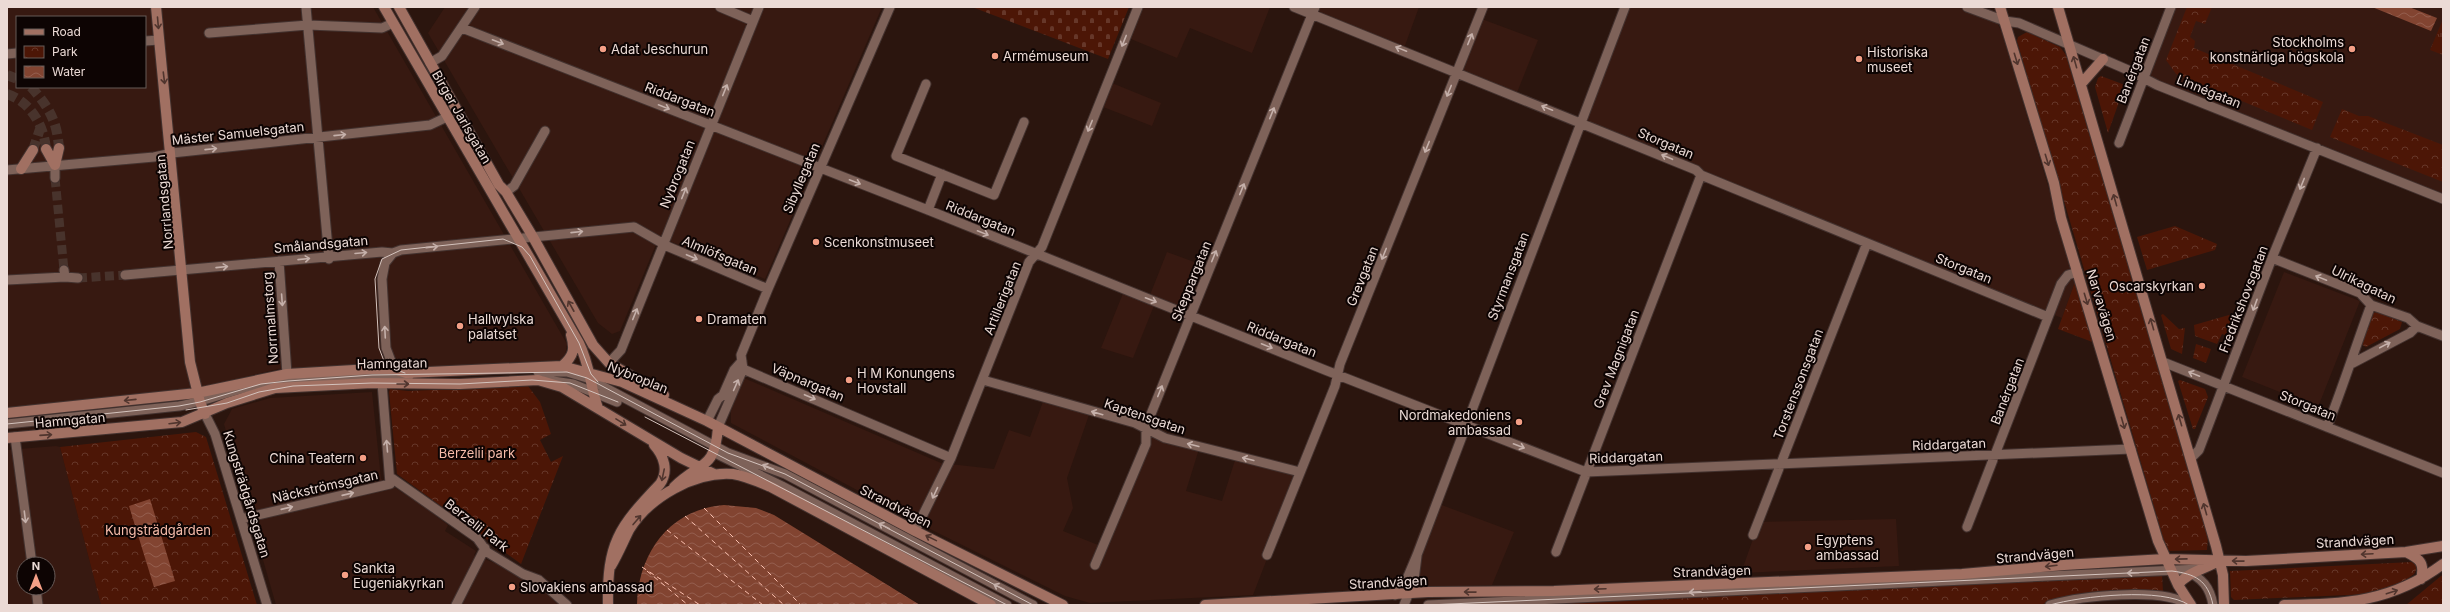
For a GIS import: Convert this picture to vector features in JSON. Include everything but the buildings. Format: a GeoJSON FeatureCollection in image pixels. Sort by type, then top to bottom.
{"type":"FeatureCollection","features":[{"type":"Feature","properties":{"kind":"street","name":"Norrlandsgatan"},"geometry":{"type":"LineString","coordinates":[[156,7],[172,153],[190,362],[201,405]]}},
{"type":"Feature","properties":{"kind":"street"},"geometry":{"type":"LineString","coordinates":[[306,7],[328,258]]}},
{"type":"Feature","properties":{"kind":"street","name":"Birger Jarlsgatan"},"geometry":{"type":"LineString","coordinates":[[384,7],[447,117],[520,238],[568,324],[583,353],[592,382]]}},
{"type":"Feature","properties":{"kind":"street","name":"Birger Jarlsgatan"},"geometry":{"type":"LineString","coordinates":[[391,7],[501,200],[520,238]]}},
{"type":"Feature","properties":{"kind":"street","name":"Birger Jarlsgatan"},"geometry":{"type":"LineString","coordinates":[[399,7],[499,185],[506,192],[533,236],[590,340],[609,363]]}},
{"type":"Feature","properties":{"kind":"street"},"geometry":{"type":"LineString","coordinates":[[430,62],[442,56],[475,7]]}},
{"type":"Feature","properties":{"kind":"street"},"geometry":{"type":"LineString","coordinates":[[720,7],[753,21]]}},
{"type":"Feature","properties":{"kind":"street","name":"Nybrogatan"},"geometry":{"type":"LineString","coordinates":[[609,363],[621,350],[759,7]]}},
{"type":"Feature","properties":{"kind":"street","name":"Sibyllegatan"},"geometry":{"type":"LineString","coordinates":[[718,427],[742,365],[741,355],[768,289],[819,168],[890,7]]}},
{"type":"Feature","properties":{"kind":"street","name":"Artillerigatan"},"geometry":{"type":"LineString","coordinates":[[915,531],[951,458],[1028,266],[1042,246],[1138,7]]}},
{"type":"Feature","properties":{"kind":"street","name":"Storgatan"},"geometry":{"type":"LineString","coordinates":[[1294,7],[1314,11],[1457,72],[1580,121],[1696,170],[1701,175],[2048,317]]}},
{"type":"Feature","properties":{"kind":"street","name":"Grevgatan"},"geometry":{"type":"LineString","coordinates":[[1267,555],[1338,375],[1340,364],[1483,7]]}},
{"type":"Feature","properties":{"kind":"street","name":"Styrmansgatan"},"geometry":{"type":"LineString","coordinates":[[1395,595],[1406,581],[1417,555],[1580,121],[1625,7]]}},
{"type":"Feature","properties":{"kind":"street","name":"Linnégatan"},"geometry":{"type":"LineString","coordinates":[[1967,7],[2005,22],[2018,23],[2103,59],[2157,85],[2443,199]]}},
{"type":"Feature","properties":{"kind":"street","name":"Narvavägen"},"geometry":{"type":"LineString","coordinates":[[2000,7],[2130,449],[2165,559],[2190,605]]}},
{"type":"Feature","properties":{"kind":"street"},"geometry":{"type":"LineString","coordinates":[[2058,7],[2220,560],[2224,605]]}},
{"type":"Feature","properties":{"kind":"street","name":"Banérgatan"},"geometry":{"type":"LineString","coordinates":[[2119,143],[2171,7]]}},
{"type":"Feature","properties":{"kind":"street","name":"Skeppargatan"},"geometry":{"type":"LineString","coordinates":[[1095,565],[1146,444],[1146,427],[1314,11]]}},
{"type":"Feature","properties":{"kind":"street"},"geometry":{"type":"LineString","coordinates":[[209,33],[308,25],[382,28],[393,23]]}},
{"type":"Feature","properties":{"kind":"street","name":"Riddargatan"},"geometry":{"type":"LineString","coordinates":[[462,28],[928,210],[1036,255],[1191,315],[1466,426],[1586,472],[2130,449]]}},
{"type":"Feature","properties":{"kind":"street"},"geometry":{"type":"LineString","coordinates":[[146,41],[160,40]]}},
{"type":"Feature","properties":{"kind":"street"},"geometry":{"type":"LineString","coordinates":[[2081,84],[2103,59]]}},
{"type":"Feature","properties":{"kind":"street"},"geometry":{"type":"LineString","coordinates":[[926,84],[896,156],[942,174],[994,194],[1024,122]]}},
{"type":"Feature","properties":{"kind":"street","name":"Mäster Samuelsgatan"},"geometry":{"type":"LineString","coordinates":[[7,170],[154,157],[172,153],[430,125],[447,117]]}},
{"type":"Feature","properties":{"kind":"street"},"geometry":{"type":"LineString","coordinates":[[506,192],[514,186],[545,132]]}},
{"type":"Feature","properties":{"kind":"street"},"geometry":{"type":"LineString","coordinates":[[55,178],[55,165],[59,148]]}},
{"type":"Feature","properties":{"kind":"street","name":"Fredrikshovsgatan"},"geometry":{"type":"LineString","coordinates":[[2191,458],[2199,450],[2272,258],[2317,148]]}},
{"type":"Feature","properties":{"kind":"street"},"geometry":{"type":"LineString","coordinates":[[46,149],[55,165]]}},
{"type":"Feature","properties":{"kind":"street"},"geometry":{"type":"LineString","coordinates":[[21,169],[33,150]]}},
{"type":"Feature","properties":{"kind":"street"},"geometry":{"type":"LineString","coordinates":[[928,210],[942,174]]}},
{"type":"Feature","properties":{"kind":"street","name":"Grev Magnigatan"},"geometry":{"type":"LineString","coordinates":[[1556,552],[1701,175]]}},
{"type":"Feature","properties":{"kind":"street","name":"Smålandsgatan"},"geometry":{"type":"LineString","coordinates":[[125,275],[382,252],[393,253],[401,250],[634,227],[641,230]]}},
{"type":"Feature","properties":{"kind":"street","name":"Almlöfsgatan"},"geometry":{"type":"LineString","coordinates":[[641,230],[663,244],[768,289]]}},
{"type":"Feature","properties":{"kind":"street","name":"Torstenssonsgatan"},"geometry":{"type":"LineString","coordinates":[[1753,535],[1867,243]]}},
{"type":"Feature","properties":{"kind":"street"},"geometry":{"type":"LineString","coordinates":[[393,253],[385,263],[382,279],[386,348],[394,369]]}},
{"type":"Feature","properties":{"kind":"street","name":"Ulrikagatan"},"geometry":{"type":"LineString","coordinates":[[2272,258],[2360,293],[2371,305],[2408,318],[2417,326],[2443,336]]}},
{"type":"Feature","properties":{"kind":"street","name":"Norrmalmstorg"},"geometry":{"type":"LineString","coordinates":[[279,261],[286,374]]}},
{"type":"Feature","properties":{"kind":"street","name":"Banérgatan"},"geometry":{"type":"LineString","coordinates":[[1967,527],[2061,284],[2068,275],[2078,272]]}},
{"type":"Feature","properties":{"kind":"street"},"geometry":{"type":"LineString","coordinates":[[7,280],[64,273],[78,278]]}},
{"type":"Feature","properties":{"kind":"street"},"geometry":{"type":"LineString","coordinates":[[2327,427],[2353,363],[2356,345],[2371,305]]}},
{"type":"Feature","properties":{"kind":"street","name":"Birger Jarlsgatan"},"geometry":{"type":"LineString","coordinates":[[562,366],[570,359],[574,352],[568,324]]}},
{"type":"Feature","properties":{"kind":"street"},"geometry":{"type":"LineString","coordinates":[[2353,363],[2410,333],[2417,326]]}},
{"type":"Feature","properties":{"kind":"street","name":"Storgatan"},"geometry":{"type":"LineString","coordinates":[[2163,362],[2443,473]]}},
{"type":"Feature","properties":{"kind":"street","name":"Nybroplan"},"geometry":{"type":"LineString","coordinates":[[609,363],[695,412],[707,421]]}},
{"type":"Feature","properties":{"kind":"street","name":"Sibyllegatan"},"geometry":{"type":"LineString","coordinates":[[707,421],[718,399],[723,395],[734,370],[742,365]]}},
{"type":"Feature","properties":{"kind":"street","name":"Väpnargatan"},"geometry":{"type":"LineString","coordinates":[[742,365],[951,458]]}},
{"type":"Feature","properties":{"kind":"street","name":"Hamngatan"},"geometry":{"type":"LineString","coordinates":[[11,437],[172,423],[201,405],[222,388],[286,374],[394,369],[406,373],[562,366],[592,382],[610,398],[716,450]]}},
{"type":"Feature","properties":{"kind":"street","name":"Hamngatan"},"geometry":{"type":"LineString","coordinates":[[7,429],[201,405],[261,384],[341,377],[554,371],[592,382]]}},
{"type":"Feature","properties":{"kind":"street","name":"Hamngatan"},"geometry":{"type":"LineString","coordinates":[[7,424],[227,403],[275,388],[382,383],[460,384],[538,380],[592,382]]}},
{"type":"Feature","properties":{"kind":"street","name":"Hamngatan"},"geometry":{"type":"LineString","coordinates":[[538,380],[560,386],[595,407]]}},
{"type":"Feature","properties":{"kind":"street","name":"Kaptensgatan"},"geometry":{"type":"LineString","coordinates":[[983,380],[1146,427],[1165,438],[1300,472]]}},
{"type":"Feature","properties":{"kind":"street"},"geometry":{"type":"LineString","coordinates":[[592,382],[595,407],[699,468],[714,474],[745,477],[771,487],[991,605]]}},
{"type":"Feature","properties":{"kind":"street","name":"Nybroplan"},"geometry":{"type":"LineString","coordinates":[[592,382],[622,382],[718,427]]}},
{"type":"Feature","properties":{"kind":"street","name":"Nybroplan"},"geometry":{"type":"LineString","coordinates":[[592,382],[716,450]]}},
{"type":"Feature","properties":{"kind":"street"},"geometry":{"type":"LineString","coordinates":[[382,383],[390,481]]}},
{"type":"Feature","properties":{"kind":"street","name":"Hamngatan"},"geometry":{"type":"LineString","coordinates":[[7,413],[201,405]]}},
{"type":"Feature","properties":{"kind":"street","name":"Kungsträdgårdsgatan"},"geometry":{"type":"LineString","coordinates":[[201,405],[213,427],[267,605]]}},
{"type":"Feature","properties":{"kind":"street"},"geometry":{"type":"LineString","coordinates":[[611,566],[637,520],[672,489],[708,462],[716,450],[718,427]]}},
{"type":"Feature","properties":{"kind":"street","name":"Strandvägen"},"geometry":{"type":"LineString","coordinates":[[718,427],[915,531],[1063,605]]}},
{"type":"Feature","properties":{"kind":"street"},"geometry":{"type":"LineString","coordinates":[[11,437],[31,556]]}},
{"type":"Feature","properties":{"kind":"street"},"geometry":{"type":"LineString","coordinates":[[608,605],[611,566],[615,542],[625,522],[660,484],[664,477],[663,458],[650,440]]}},
{"type":"Feature","properties":{"kind":"street"},"geometry":{"type":"LineString","coordinates":[[716,450],[1007,605]]}},
{"type":"Feature","properties":{"kind":"street","name":"Strandvägen"},"geometry":{"type":"LineString","coordinates":[[716,450],[785,474],[1033,605]]}},
{"type":"Feature","properties":{"kind":"street"},"geometry":{"type":"LineString","coordinates":[[672,489],[714,474]]}},
{"type":"Feature","properties":{"kind":"street","name":"Näckströmsgatan"},"geometry":{"type":"LineString","coordinates":[[241,519],[390,481]]}},
{"type":"Feature","properties":{"kind":"street","name":"Berzelii Park"},"geometry":{"type":"LineString","coordinates":[[390,481],[477,538],[487,552],[529,576],[539,580],[567,605]]}},
{"type":"Feature","properties":{"kind":"street","name":"Strandvägen"},"geometry":{"type":"LineString","coordinates":[[1205,605],[1409,594],[1962,574],[2064,565],[2165,559],[2220,560],[2406,552],[2443,546]]}},
{"type":"Feature","properties":{"kind":"street"},"geometry":{"type":"LineString","coordinates":[[456,605],[485,548]]}},
{"type":"Feature","properties":{"kind":"street"},"geometry":{"type":"LineString","coordinates":[[2406,552],[2420,559],[2424,568],[2422,579]]}},
{"type":"Feature","properties":{"kind":"street","name":"Styrmansgatan"},"geometry":{"type":"LineString","coordinates":[[1404,605],[1417,571],[1417,555]]}},
{"type":"Feature","properties":{"kind":"street","name":"Strandvägen"},"geometry":{"type":"LineString","coordinates":[[1428,605],[2172,571],[2187,572],[2206,569],[2220,560]]}},
{"type":"Feature","properties":{"kind":"street"},"geometry":{"type":"LineString","coordinates":[[2284,605],[2363,600],[2391,593],[2422,579],[2443,564]]}},
{"type":"Feature","properties":{"kind":"street"},"geometry":{"type":"LineString","coordinates":[[2178,585],[2187,572],[2203,581],[2209,590],[2213,605]]}},
{"type":"Feature","properties":{"kind":"street"},"geometry":{"type":"LineString","coordinates":[[2050,605],[2083,598],[2154,595],[2173,597],[2190,605]]}},
{"type":"Feature","properties":{"kind":"shaded area"},"geometry":{"type":"Polygon","coordinates":[[[7,7],[373,7],[567,344],[565,356],[561,360],[408,368],[376,364],[278,369],[202,387],[7,408],[7,7]]]}},
{"type":"Feature","properties":{"kind":"shaded area"},"geometry":{"type":"Polygon","coordinates":[[[445,7],[882,7],[765,279],[659,237],[620,331],[612,334],[598,323],[428,33],[445,7]]]}},
{"type":"Feature","properties":{"kind":"shaded area"},"geometry":{"type":"Polygon","coordinates":[[[1140,7],[1270,7],[1252,53],[1190,28],[1177,58],[1126,37],[1140,7]]]}},
{"type":"Feature","properties":{"kind":"shaded area"},"geometry":{"type":"Polygon","coordinates":[[[1286,7],[1419,7],[1403,51],[1286,7]]]}},
{"type":"Feature","properties":{"kind":"shaded area"},"geometry":{"type":"Polygon","coordinates":[[[1625,7],[1972,7],[1994,16],[2002,33],[2076,279],[2062,318],[1581,124],[1625,7]]]}},
{"type":"Feature","properties":{"kind":"shaded area"},"geometry":{"type":"Polygon","coordinates":[[[2170,7],[2443,7],[2443,201],[2142,80],[2170,7]]]}},
{"type":"Feature","properties":{"kind":"shaded area"},"geometry":{"type":"Polygon","coordinates":[[[1479,18],[1538,40],[1516,95],[1458,72],[1479,18]]]}},
{"type":"Feature","properties":{"kind":"shaded area"},"geometry":{"type":"Polygon","coordinates":[[[1107,81],[1161,103],[1152,126],[1098,105],[1107,81]]]}},
{"type":"Feature","properties":{"kind":"shaded area"},"geometry":{"type":"Polygon","coordinates":[[[1167,252],[1208,267],[1189,316],[1155,303],[1133,358],[1101,348],[1124,291],[1148,300],[1167,252]]]}},
{"type":"Feature","properties":{"kind":"shaded area"},"geometry":{"type":"Polygon","coordinates":[[[2284,272],[2360,301],[2318,407],[2242,377],[2284,272]]]}},
{"type":"Feature","properties":{"kind":"shaded area"},"geometry":{"type":"Polygon","coordinates":[[[744,378],[941,463],[994,469],[1009,430],[1030,437],[1044,399],[1090,412],[1067,478],[1073,508],[1063,531],[1103,547],[1149,430],[1199,449],[1186,491],[1222,501],[1236,457],[1300,473],[1253,595],[1090,603],[1065,596],[934,531],[731,423],[731,411],[744,378]]]}},
{"type":"Feature","properties":{"kind":"shaded area"},"geometry":{"type":"Polygon","coordinates":[[[372,392],[381,479],[413,499],[424,503],[426,508],[448,525],[445,531],[476,551],[474,555],[510,569],[540,586],[560,605],[276,605],[224,424],[232,409],[270,398],[372,392]]]}},
{"type":"Feature","properties":{"kind":"shaded area"},"geometry":{"type":"Polygon","coordinates":[[[56,446],[60,447],[101,605],[7,605],[7,450],[56,446]]]}},
{"type":"Feature","properties":{"kind":"shaded area"},"geometry":{"type":"Polygon","coordinates":[[[1431,501],[1514,532],[1492,585],[1398,588],[1431,501]]]}},
{"type":"Feature","properties":{"kind":"shaded area"},"geometry":{"type":"Polygon","coordinates":[[[1896,519],[1899,566],[1741,573],[1759,522],[1896,519]]]}},
{"type":"Feature","properties":{"kind":"green space"},"geometry":{"type":"Polygon","coordinates":[[[972,7],[1129,7],[1108,59],[972,7]]]}},
{"type":"Feature","properties":{"kind":"green space"},"geometry":{"type":"Polygon","coordinates":[[[2187,7],[2212,7],[2205,24],[2196,21],[2190,37],[2195,41],[2194,48],[2323,102],[2312,130],[2176,74],[2166,60],[2187,7]]]}},
{"type":"Feature","properties":{"kind":"green space"},"geometry":{"type":"Polygon","coordinates":[[[2443,19],[2443,55],[2430,50],[2443,19]]]}},
{"type":"Feature","properties":{"kind":"green space"},"geometry":{"type":"Polygon","coordinates":[[[2027,32],[2060,47],[2066,55],[2208,536],[2207,550],[2167,551],[2017,41],[2018,37],[2027,32]]]}},
{"type":"Feature","properties":{"kind":"green space"},"geometry":{"type":"Polygon","coordinates":[[[2101,76],[2125,85],[2108,133],[2095,87],[2098,78],[2101,76]]]}},
{"type":"Feature","properties":{"kind":"green space"},"geometry":{"type":"Polygon","coordinates":[[[2342,109],[2359,116],[2368,116],[2443,145],[2443,182],[2330,137],[2342,109]]]}},
{"type":"Feature","properties":{"kind":"green space"},"geometry":{"type":"Polygon","coordinates":[[[2175,226],[2217,244],[2215,250],[2147,270],[2137,237],[2175,226]]]}},
{"type":"Feature","properties":{"kind":"green space"},"geometry":{"type":"Polygon","coordinates":[[[2076,279],[2095,343],[2058,329],[2076,279]]]}},
{"type":"Feature","properties":{"kind":"green space"},"geometry":{"type":"Polygon","coordinates":[[[2377,312],[2402,322],[2400,329],[2366,347],[2361,344],[2373,313],[2377,312]]]}},
{"type":"Feature","properties":{"kind":"green space"},"geometry":{"type":"Polygon","coordinates":[[[2236,313],[2228,336],[2222,334],[2217,344],[2195,336],[2194,325],[2236,313]]]}},
{"type":"Feature","properties":{"kind":"green space"},"geometry":{"type":"Polygon","coordinates":[[[2163,314],[2179,329],[2185,328],[2182,354],[2171,349],[2161,315],[2163,314]]]}},
{"type":"Feature","properties":{"kind":"green space"},"geometry":{"type":"Polygon","coordinates":[[[2196,344],[2211,349],[2206,363],[2193,358],[2196,344]]]}},
{"type":"Feature","properties":{"kind":"green space"},"geometry":{"type":"Polygon","coordinates":[[[2180,380],[2205,389],[2208,397],[2195,429],[2193,429],[2178,381],[2180,380]]]}},
{"type":"Feature","properties":{"kind":"green space","name":"Berzelii park"},"geometry":{"type":"Polygon","coordinates":[[[528,386],[540,402],[551,434],[540,440],[551,462],[563,456],[521,564],[397,474],[389,392],[390,389],[408,391],[528,386]]]}},
{"type":"Feature","properties":{"kind":"green space","name":"Kungsträdgården"},"geometry":{"type":"Polygon","coordinates":[[[196,432],[206,437],[257,605],[101,605],[60,447],[196,432]]]}},
{"type":"Feature","properties":{"kind":"green space"},"geometry":{"type":"Polygon","coordinates":[[[2412,562],[2417,568],[2414,574],[2393,589],[2370,594],[2234,600],[2231,597],[2230,571],[2412,562]]]}},
{"type":"Feature","properties":{"kind":"green space"},"geometry":{"type":"Polygon","coordinates":[[[2162,575],[2163,592],[2070,597],[2039,605],[1469,605],[2162,575]]]}},
{"type":"Feature","properties":{"kind":"green space"},"geometry":{"type":"Polygon","coordinates":[[[2443,575],[2443,605],[2406,605],[2441,576],[2443,575]]]}},
{"type":"Feature","properties":{"kind":"water"},"geometry":{"type":"Polygon","coordinates":[[[2372,7],[2409,7],[2437,18],[2431,31],[2372,7]]]}},
{"type":"Feature","properties":{"kind":"water"},"geometry":{"type":"Polygon","coordinates":[[[150,499],[175,581],[154,587],[129,506],[150,499]]]}},
{"type":"Feature","properties":{"kind":"water"},"geometry":{"type":"Polygon","coordinates":[[[724,505],[756,508],[774,515],[920,605],[637,605],[643,568],[661,537],[673,525],[688,515],[705,508],[724,505]]]}},
{"type":"Feature","properties":{"kind":"ferry route"},"geometry":{"type":"LineString","coordinates":[[704,508],[801,605]]}},
{"type":"Feature","properties":{"kind":"ferry route"},"geometry":{"type":"LineString","coordinates":[[685,516],[784,605]]}},
{"type":"Feature","properties":{"kind":"ferry route"},"geometry":{"type":"LineString","coordinates":[[667,530],[763,605]]}},
{"type":"Feature","properties":{"kind":"ferry route"},"geometry":{"type":"LineString","coordinates":[[642,567],[700,605]]}},
{"type":"Feature","properties":{"kind":"ferry route"},"geometry":{"type":"LineString","coordinates":[[647,571],[688,605]]}},
{"type":"Feature","properties":{"kind":"tunnel"},"geometry":{"type":"LineString","coordinates":[[7,75],[16,79]]}},
{"type":"Feature","properties":{"kind":"tunnel"},"geometry":{"type":"LineString","coordinates":[[32,88],[43,101],[51,115],[58,138],[59,148]]}},
{"type":"Feature","properties":{"kind":"tunnel"},"geometry":{"type":"LineString","coordinates":[[7,94],[23,103],[35,116],[45,140],[46,149]]}},
{"type":"Feature","properties":{"kind":"tunnel"},"geometry":{"type":"LineString","coordinates":[[33,150],[41,126]]}},
{"type":"Feature","properties":{"kind":"tunnel"},"geometry":{"type":"LineString","coordinates":[[55,178],[64,270]]}},
{"type":"Feature","properties":{"kind":"tunnel"},"geometry":{"type":"LineString","coordinates":[[78,278],[125,275]]}},
{"type":"Feature","properties":{"kind":"tram line"},"geometry":{"type":"LineString","coordinates":[[405,373],[394,369],[384,361],[379,348],[375,279],[382,259],[401,250],[503,239],[522,247],[530,256],[579,343],[591,374],[598,382]]}},
{"type":"Feature","properties":{"kind":"tram line"},"geometry":{"type":"LineString","coordinates":[[7,424],[179,406],[200,402],[261,384],[288,381],[372,375],[567,372],[587,378],[728,453],[785,474],[1033,605]]}},
{"type":"Feature","properties":{"kind":"tram line"},"geometry":{"type":"LineString","coordinates":[[186,410],[227,403],[259,392],[293,386],[372,383],[460,384],[532,380],[570,383],[618,402]]}},
{"type":"Feature","properties":{"kind":"tram line"},"geometry":{"type":"LineString","coordinates":[[645,417],[1007,605]]}},
{"type":"Feature","properties":{"kind":"tram line"},"geometry":{"type":"LineString","coordinates":[[1428,605],[2172,571],[2194,576],[2204,584],[2211,596],[2213,605]]}},
{"type":"Feature","properties":{"kind":"tram line"},"geometry":{"type":"LineString","coordinates":[[2050,605],[2101,596],[2121,595],[2161,596],[2177,599],[2189,605]]}},
{"type":"Feature","properties":{"kind":"place","name":"Adat Jeschurun"},"geometry":{"type":"Point","coordinates":[603,49]}},
{"type":"Feature","properties":{"kind":"place","name":"Stockholms konstnärliga högskola"},"geometry":{"type":"Point","coordinates":[2352,49]}},
{"type":"Feature","properties":{"kind":"place","name":"Armémuseum"},"geometry":{"type":"Point","coordinates":[995,56]}},
{"type":"Feature","properties":{"kind":"place","name":"Historiska museet"},"geometry":{"type":"Point","coordinates":[1859,59]}},
{"type":"Feature","properties":{"kind":"place","name":"Scenkonstmuseet"},"geometry":{"type":"Point","coordinates":[816,242]}},
{"type":"Feature","properties":{"kind":"place","name":"Oscarskyrkan"},"geometry":{"type":"Point","coordinates":[2202,286]}},
{"type":"Feature","properties":{"kind":"place","name":"Dramaten"},"geometry":{"type":"Point","coordinates":[699,319]}},
{"type":"Feature","properties":{"kind":"place","name":"Hallwylska palatset"},"geometry":{"type":"Point","coordinates":[460,326]}},
{"type":"Feature","properties":{"kind":"place","name":"H M Konungens Hovstall"},"geometry":{"type":"Point","coordinates":[849,380]}},
{"type":"Feature","properties":{"kind":"place","name":"Nordmakedoniens ambassad"},"geometry":{"type":"Point","coordinates":[1519,422]}},
{"type":"Feature","properties":{"kind":"place","name":"China Teatern"},"geometry":{"type":"Point","coordinates":[363,458]}},
{"type":"Feature","properties":{"kind":"place","name":"Egyptens ambassad"},"geometry":{"type":"Point","coordinates":[1808,547]}},
{"type":"Feature","properties":{"kind":"place","name":"Sankta Eugeniakyrkan"},"geometry":{"type":"Point","coordinates":[345,575]}},
{"type":"Feature","properties":{"kind":"place","name":"Slovakiens ambassad"},"geometry":{"type":"Point","coordinates":[512,587]}}]}
